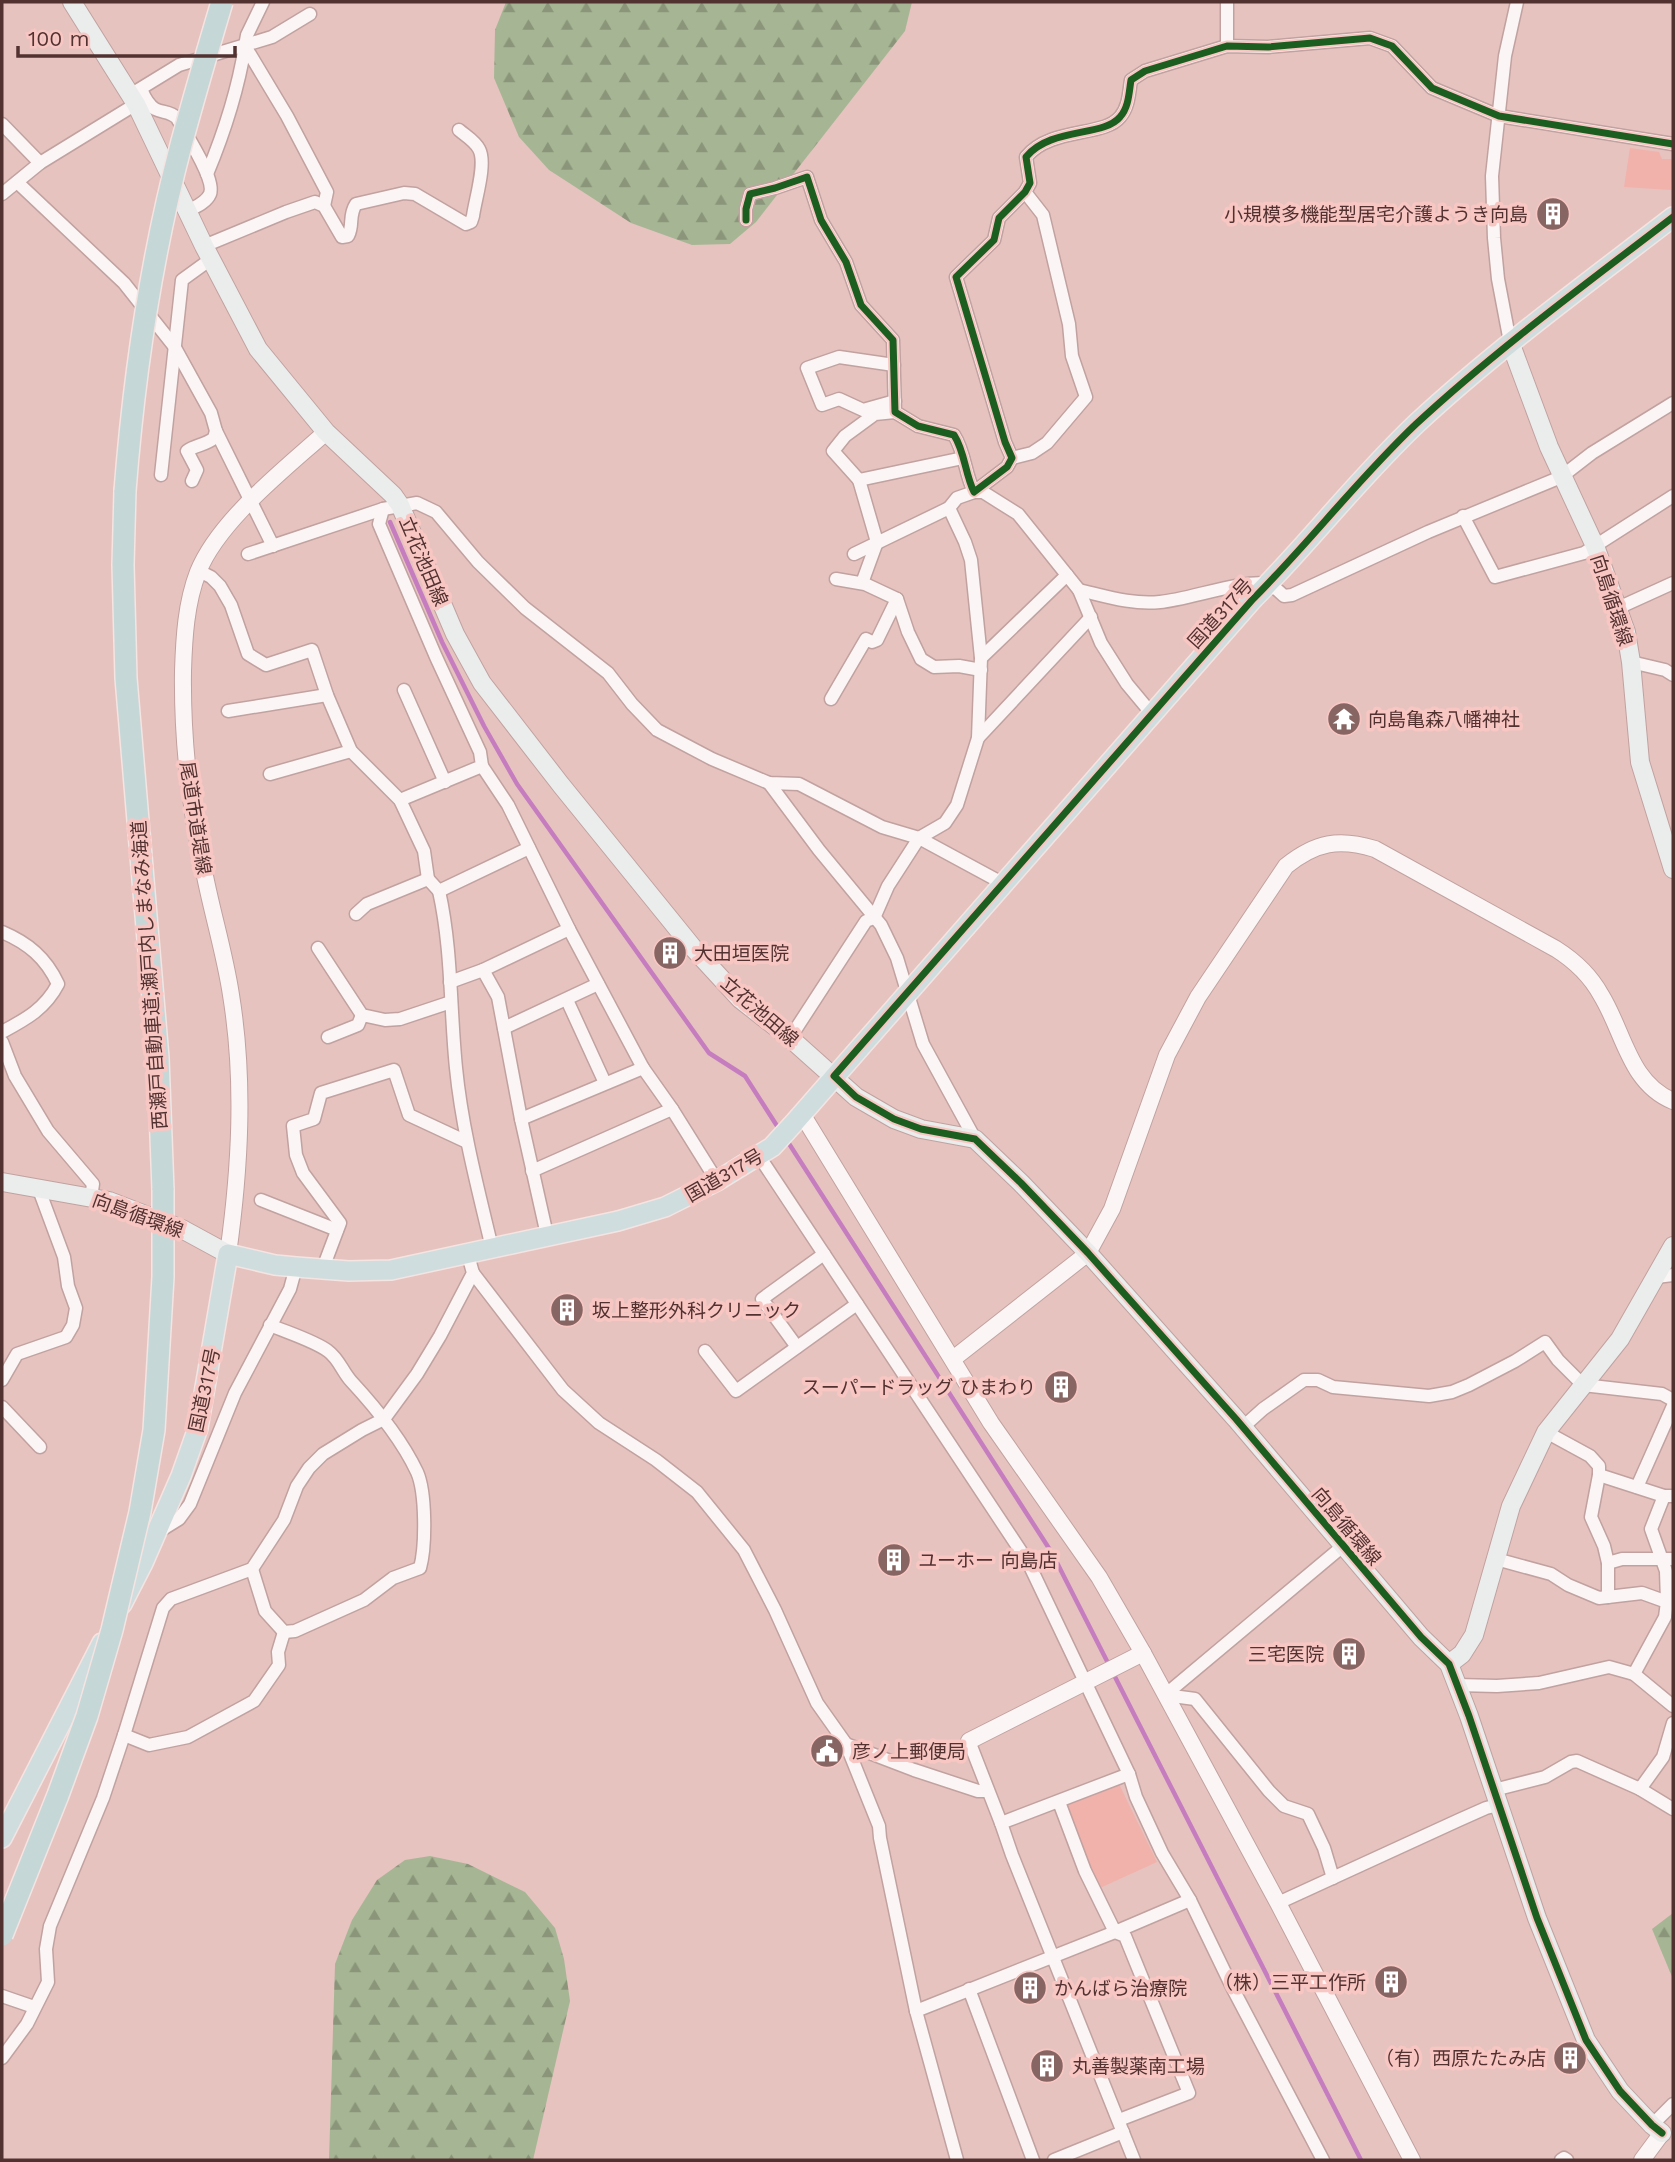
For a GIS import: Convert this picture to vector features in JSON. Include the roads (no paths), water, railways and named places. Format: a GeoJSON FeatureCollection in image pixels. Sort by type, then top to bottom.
{"type":"FeatureCollection","features":[{"type":"Feature","properties":{"kind":"highway","name":"西瀬戸自動車道;瀬戸内しまなみ海道"},"geometry":{"type":"LineString","coordinates":[[2,1935],[87,1716],[112,1630],[140,1512],[154,1430],[163,1277],[163,1190],[158,1058],[126,678],[123,598],[125,491],[134,388],[144,319],[181,146],[222,2]]}},
{"type":"Feature","properties":{"kind":"highway","name":"国道317号"},"geometry":{"type":"LineString","coordinates":[[2,1838],[144,1563],[181,1476],[198,1428],[228,1254],[265,1263],[349,1271],[471,1264],[492,1248],[618,1221],[665,1207],[717,1181],[766,1151],[798,1119],[1306,540],[1415,425],[1510,342],[1673,217]]}},
{"type":"Feature","properties":{"kind":"main road","name":"立花池田線"},"geometry":{"type":"LineString","coordinates":[[72,2],[136,96],[207,252],[258,349],[326,432],[393,495],[391,507],[482,683],[694,949],[740,999],[834,1076]]}},
{"type":"Feature","properties":{"kind":"main road","name":"向島循環線"},"geometry":{"type":"LineString","coordinates":[[1510,342],[1561,477],[1595,547],[1618,608],[1631,662],[1640,762],[1673,869]]}},
{"type":"Feature","properties":{"kind":"main road"},"geometry":{"type":"LineString","coordinates":[[834,1076],[856,1097],[894,1119],[921,1129],[975,1139]]}},
{"type":"Feature","properties":{"kind":"main road","name":"向島循環線"},"geometry":{"type":"LineString","coordinates":[[975,1139],[1088,1253],[1243,1427],[1421,1637],[1449,1664],[1537,1918],[1586,2040],[1620,2091],[1663,2133]]}},
{"type":"Feature","properties":{"kind":"main road","name":"向島循環線"},"geometry":{"type":"LineString","coordinates":[[2,1182],[109,1201],[182,1229],[228,1254]]}},
{"type":"Feature","properties":{"kind":"main road"},"geometry":{"type":"LineString","coordinates":[[1449,1664],[1462,1654],[1474,1635],[1511,1506],[1546,1432],[1620,1339],[1665,1276],[1673,1246]]}},
{"type":"Feature","properties":{"kind":"street"},"geometry":{"type":"LineString","coordinates":[[207,174],[219,145],[242,67],[247,35],[263,2]]}},
{"type":"Feature","properties":{"kind":"street"},"geometry":{"type":"LineString","coordinates":[[1227,2],[1227,46]]}},
{"type":"Feature","properties":{"kind":"street"},"geometry":{"type":"LineString","coordinates":[[1510,342],[1498,279],[1492,176],[1505,56],[1517,2]]}},
{"type":"Feature","properties":{"kind":"street"},"geometry":{"type":"LineString","coordinates":[[2,194],[40,163],[179,65],[272,37],[310,14]]}},
{"type":"Feature","properties":{"kind":"street"},"geometry":{"type":"LineString","coordinates":[[1012,458],[1004,442],[956,277],[994,240],[999,218],[1025,192],[1030,183],[1026,157],[1035,146],[1119,119],[1127,104],[1131,80],[1146,71],[1227,46],[1268,47],[1370,38],[1392,46],[1432,88],[1499,116],[1673,144]]}},
{"type":"Feature","properties":{"kind":"street"},"geometry":{"type":"LineString","coordinates":[[245,46],[287,116],[327,192],[324,206]]}},
{"type":"Feature","properties":{"kind":"street"},"geometry":{"type":"LineString","coordinates":[[136,96],[177,118],[207,174],[211,189],[209,196],[188,211]]}},
{"type":"Feature","properties":{"kind":"street"},"geometry":{"type":"LineString","coordinates":[[2,124],[40,163]]}},
{"type":"Feature","properties":{"kind":"street"},"geometry":{"type":"LineString","coordinates":[[161,475],[182,279],[207,252],[286,212],[315,202],[324,206],[342,237],[348,236],[351,230],[351,212],[356,204],[404,193],[415,194],[466,224],[471,222],[482,166],[481,154],[478,146],[459,130]]}},
{"type":"Feature","properties":{"kind":"street"},"geometry":{"type":"LineString","coordinates":[[746,220],[750,194],[807,177],[821,220],[846,262],[861,305],[893,340],[895,406],[918,426],[954,435],[960,443],[968,480],[974,492]]}},
{"type":"Feature","properties":{"kind":"street"},"geometry":{"type":"LineString","coordinates":[[17,181],[124,283],[174,346],[211,413],[216,431],[273,546]]}},
{"type":"Feature","properties":{"kind":"street"},"geometry":{"type":"LineString","coordinates":[[854,554],[949,508],[957,498],[974,492],[1007,467],[1012,458],[1032,453],[1047,443],[1086,397],[1072,356],[1069,324],[1042,215],[1025,192]]}},
{"type":"Feature","properties":{"kind":"street"},"geometry":{"type":"LineString","coordinates":[[894,365],[839,357],[807,368],[822,405],[839,400],[863,410],[895,406]]}},
{"type":"Feature","properties":{"kind":"street"},"geometry":{"type":"LineString","coordinates":[[1079,590],[1131,602],[1158,603],[1246,585],[1268,584],[1284,596],[1292,595],[1463,516],[1561,477],[1592,453],[1673,402]]}},
{"type":"Feature","properties":{"kind":"street"},"geometry":{"type":"LineString","coordinates":[[862,583],[877,542],[859,480],[833,451],[845,436],[875,414],[895,406]]}},
{"type":"Feature","properties":{"kind":"street"},"geometry":{"type":"LineString","coordinates":[[192,481],[197,470],[187,451],[192,447],[207,444],[214,438],[216,431]]}},
{"type":"Feature","properties":{"kind":"street","name":"尾道市道堤線"},"geometry":{"type":"LineString","coordinates":[[228,1254],[241,1119],[236,1032],[224,957],[195,824],[187,766],[183,702],[184,645],[189,603],[198,570],[218,537],[251,501],[326,432]]}},
{"type":"Feature","properties":{"kind":"street"},"geometry":{"type":"LineString","coordinates":[[859,480],[963,457]]}},
{"type":"Feature","properties":{"kind":"street"},"geometry":{"type":"LineString","coordinates":[[974,492],[983,492],[1018,514],[1067,575],[1079,590],[1101,643],[1152,714]]}},
{"type":"Feature","properties":{"kind":"street"},"geometry":{"type":"LineString","coordinates":[[1463,516],[1495,577],[1584,553],[1673,496]]}},
{"type":"Feature","properties":{"kind":"street"},"geometry":{"type":"LineString","coordinates":[[248,554],[391,507],[417,503],[436,512],[478,562],[525,608],[608,673],[632,705],[657,730],[712,759],[769,783],[799,784],[882,827],[919,838],[1004,884]]}},
{"type":"Feature","properties":{"kind":"street"},"geometry":{"type":"LineString","coordinates":[[391,507],[379,524],[480,752],[482,766],[508,805],[569,929],[643,1068],[717,1181]]}},
{"type":"Feature","properties":{"kind":"street"},"geometry":{"type":"LineString","coordinates":[[790,1038],[866,921],[874,918],[888,887],[919,838],[945,823],[957,805],[978,737],[981,664],[971,560],[949,508]]}},
{"type":"Feature","properties":{"kind":"street"},"geometry":{"type":"LineString","coordinates":[[198,570],[220,586],[231,604],[248,654],[266,665],[312,650],[327,695],[351,751],[400,800],[424,851],[428,879],[439,891],[446,920],[456,1070],[467,1142],[492,1248]]}},
{"type":"Feature","properties":{"kind":"street"},"geometry":{"type":"LineString","coordinates":[[836,579],[862,583],[897,600],[921,659],[934,667],[981,664],[1067,575]]}},
{"type":"Feature","properties":{"kind":"street"},"geometry":{"type":"LineString","coordinates":[[1618,608],[1673,583]]}},
{"type":"Feature","properties":{"kind":"street"},"geometry":{"type":"LineString","coordinates":[[831,699],[866,639],[872,642],[877,640],[897,600]]}},
{"type":"Feature","properties":{"kind":"street"},"geometry":{"type":"LineString","coordinates":[[978,737],[1091,617]]}},
{"type":"Feature","properties":{"kind":"street"},"geometry":{"type":"LineString","coordinates":[[1631,662],[1665,670],[1673,675]]}},
{"type":"Feature","properties":{"kind":"street"},"geometry":{"type":"LineString","coordinates":[[404,690],[445,782]]}},
{"type":"Feature","properties":{"kind":"street"},"geometry":{"type":"LineString","coordinates":[[228,711],[327,695]]}},
{"type":"Feature","properties":{"kind":"street"},"geometry":{"type":"LineString","coordinates":[[270,774],[351,751]]}},
{"type":"Feature","properties":{"kind":"street"},"geometry":{"type":"LineString","coordinates":[[400,800],[482,766]]}},
{"type":"Feature","properties":{"kind":"street"},"geometry":{"type":"LineString","coordinates":[[769,783],[881,925],[897,958],[923,1044],[975,1139]]}},
{"type":"Feature","properties":{"kind":"street"},"geometry":{"type":"LineString","coordinates":[[953,1359],[1088,1253],[1112,1209],[1167,1055],[1198,997],[1286,866],[1302,853],[1319,846],[1337,842],[1357,843],[1376,849],[1573,961],[1588,975],[1603,997],[1634,1065],[1651,1087],[1673,1101]]}},
{"type":"Feature","properties":{"kind":"street"},"geometry":{"type":"LineString","coordinates":[[439,891],[529,848]]}},
{"type":"Feature","properties":{"kind":"street"},"geometry":{"type":"LineString","coordinates":[[355,914],[366,904],[428,879]]}},
{"type":"Feature","properties":{"kind":"street"},"geometry":{"type":"LineString","coordinates":[[450,982],[484,970],[569,929]]}},
{"type":"Feature","properties":{"kind":"street"},"geometry":{"type":"LineString","coordinates":[[2,932],[18,939],[42,957],[58,984],[51,999],[29,1017],[2,1032]]}},
{"type":"Feature","properties":{"kind":"street"},"geometry":{"type":"LineString","coordinates":[[318,948],[362,1015],[385,1020],[400,1019],[452,1002]]}},
{"type":"Feature","properties":{"kind":"street"},"geometry":{"type":"LineString","coordinates":[[484,970],[498,997],[547,1235]]}},
{"type":"Feature","properties":{"kind":"street"},"geometry":{"type":"LineString","coordinates":[[504,1028],[598,985]]}},
{"type":"Feature","properties":{"kind":"street"},"geometry":{"type":"LineString","coordinates":[[566,1000],[605,1083]]}},
{"type":"Feature","properties":{"kind":"street"},"geometry":{"type":"LineString","coordinates":[[328,1037],[358,1024],[362,1015]]}},
{"type":"Feature","properties":{"kind":"street"},"geometry":{"type":"LineString","coordinates":[[2,1042],[15,1076],[48,1131],[93,1184],[91,1198]]}},
{"type":"Feature","properties":{"kind":"street"},"geometry":{"type":"LineString","coordinates":[[521,1119],[643,1068]]}},
{"type":"Feature","properties":{"kind":"street"},"geometry":{"type":"LineString","coordinates":[[323,1268],[340,1223],[303,1173],[296,1155],[293,1126],[314,1119],[321,1093],[394,1070],[409,1115],[467,1142]]}},
{"type":"Feature","properties":{"kind":"street"},"geometry":{"type":"LineString","coordinates":[[532,1171],[672,1109]]}},
{"type":"Feature","properties":{"kind":"street"},"geometry":{"type":"LineString","coordinates":[[798,1119],[992,1423],[1099,1577],[1137,1657],[1166,1695],[1412,2160]]}},
{"type":"Feature","properties":{"kind":"street"},"geometry":{"type":"LineString","coordinates":[[766,1151],[824,1254],[1028,1562],[1129,1774],[1136,1797],[1162,1853],[1190,1900],[1323,2160]]}},
{"type":"Feature","properties":{"kind":"street"},"geometry":{"type":"LineString","coordinates":[[2,1356],[17,1354],[66,1336],[73,1325],[76,1308],[68,1286],[64,1257],[38,1187]]}},
{"type":"Feature","properties":{"kind":"street"},"geometry":{"type":"LineString","coordinates":[[261,1200],[337,1230]]}},
{"type":"Feature","properties":{"kind":"street"},"geometry":{"type":"LineString","coordinates":[[797,1348],[762,1298],[824,1254]]}},
{"type":"Feature","properties":{"kind":"street"},"geometry":{"type":"LineString","coordinates":[[2,2058],[27,2024],[48,1982],[46,1949],[50,1926],[103,1798],[163,1608],[171,1599],[252,1569],[284,1520],[297,1486],[309,1468],[323,1454],[384,1419],[440,1336],[471,1264]]}},
{"type":"Feature","properties":{"kind":"street"},"geometry":{"type":"LineString","coordinates":[[471,1264],[563,1390],[599,1423],[656,1460],[697,1492],[744,1550],[775,1610],[817,1703],[846,1744],[879,1826],[916,2011],[954,2159]]}},
{"type":"Feature","properties":{"kind":"street"},"geometry":{"type":"LineString","coordinates":[[156,1533],[179,1518],[190,1503],[234,1393],[290,1289],[296,1267]]}},
{"type":"Feature","properties":{"kind":"street"},"geometry":{"type":"LineString","coordinates":[[705,1351],[736,1391],[857,1304]]}},
{"type":"Feature","properties":{"kind":"street"},"geometry":{"type":"LineString","coordinates":[[270,1325],[326,1349],[337,1358],[341,1370],[384,1419],[418,1474],[424,1524],[424,1552],[420,1568],[393,1578],[364,1600],[295,1631],[284,1632]]}},
{"type":"Feature","properties":{"kind":"street"},"geometry":{"type":"LineString","coordinates":[[1243,1427],[1304,1380],[1318,1380],[1333,1387],[1429,1396],[1452,1392],[1469,1385],[1545,1342],[1558,1360],[1583,1385],[1662,1394],[1673,1400]]}},
{"type":"Feature","properties":{"kind":"street"},"geometry":{"type":"LineString","coordinates":[[2,1380],[17,1354]]}},
{"type":"Feature","properties":{"kind":"street"},"geometry":{"type":"LineString","coordinates":[[1637,1488],[1673,1406]]}},
{"type":"Feature","properties":{"kind":"street"},"geometry":{"type":"LineString","coordinates":[[2,1407],[40,1447]]}},
{"type":"Feature","properties":{"kind":"street"},"geometry":{"type":"LineString","coordinates":[[1546,1432],[1590,1455],[1599,1466],[1591,1517],[1604,1546],[1608,1563],[1608,1597]]}},
{"type":"Feature","properties":{"kind":"street"},"geometry":{"type":"LineString","coordinates":[[1599,1475],[1668,1496],[1651,1528],[1668,1559],[1665,1617],[1634,1674]]}},
{"type":"Feature","properties":{"kind":"street"},"geometry":{"type":"LineString","coordinates":[[1166,1695],[1343,1546]]}},
{"type":"Feature","properties":{"kind":"street"},"geometry":{"type":"LineString","coordinates":[[1496,1559],[1551,1574],[1567,1586],[1599,1598],[1642,1593],[1667,1602]]}},
{"type":"Feature","properties":{"kind":"street"},"geometry":{"type":"LineString","coordinates":[[1608,1563],[1622,1559],[1668,1559]]}},
{"type":"Feature","properties":{"kind":"street"},"geometry":{"type":"LineString","coordinates":[[252,1569],[265,1611],[284,1632]]}},
{"type":"Feature","properties":{"kind":"street"},"geometry":{"type":"LineString","coordinates":[[124,1735],[149,1745],[188,1737],[254,1701],[279,1665],[278,1652],[284,1632]]}},
{"type":"Feature","properties":{"kind":"street"},"geometry":{"type":"LineString","coordinates":[[1134,2160],[969,1741],[1137,1657]]}},
{"type":"Feature","properties":{"kind":"street"},"geometry":{"type":"LineString","coordinates":[[1457,1685],[1539,1683],[1609,1667],[1634,1674],[1673,1706]]}},
{"type":"Feature","properties":{"kind":"street"},"geometry":{"type":"LineString","coordinates":[[1166,1695],[1195,1699],[1269,1791],[1284,1805],[1308,1814],[1324,1848],[1333,1878]]}},
{"type":"Feature","properties":{"kind":"street"},"geometry":{"type":"LineString","coordinates":[[1640,1790],[1663,1757],[1673,1723]]}},
{"type":"Feature","properties":{"kind":"street"},"geometry":{"type":"LineString","coordinates":[[846,1744],[914,1770],[978,1791],[988,1791]]}},
{"type":"Feature","properties":{"kind":"street"},"geometry":{"type":"LineString","coordinates":[[1278,1903],[1459,1820],[1496,1798],[1545,1777],[1571,1762],[1577,1762],[1640,1790],[1673,1809]]}},
{"type":"Feature","properties":{"kind":"street"},"geometry":{"type":"LineString","coordinates":[[1001,1823],[1129,1774]]}},
{"type":"Feature","properties":{"kind":"street"},"geometry":{"type":"LineString","coordinates":[[1055,2160],[1189,2093],[1125,1936],[1115,1932],[1085,1871],[1059,1802]]}},
{"type":"Feature","properties":{"kind":"street"},"geometry":{"type":"LineString","coordinates":[[916,2011],[1190,1900]]}},
{"type":"Feature","properties":{"kind":"street"},"geometry":{"type":"LineString","coordinates":[[969,1989],[1033,2160]]}},
{"type":"Feature","properties":{"kind":"street"},"geometry":{"type":"LineString","coordinates":[[2,1996],[34,2007]]}},
{"type":"Feature","properties":{"kind":"street"},"geometry":{"type":"LineString","coordinates":[[1642,2160],[1663,2133],[1673,2104]]}},
{"type":"Feature","properties":{"kind":"street"},"geometry":{"type":"LineString","coordinates":[[1561,2160],[1567,2160]]}},
{"type":"Feature","properties":{"kind":"waterway"},"geometry":{"type":"LineString","coordinates":[[390,522],[442,642],[517,784],[709,1053],[745,1076],[779,1129]]}},
{"type":"Feature","properties":{"kind":"waterway"},"geometry":{"type":"LineString","coordinates":[[786,1139],[1052,1553],[1109,1665]]}},
{"type":"Feature","properties":{"kind":"waterway"},"geometry":{"type":"LineString","coordinates":[[1113,1673],[1361,2160]]}},
{"type":"Feature","properties":{"kind":"place","name":"小規模多機能型居宅介護ようき向島"},"geometry":{"type":"Point","coordinates":[1553,214]}},
{"type":"Feature","properties":{"kind":"place","name":"向島亀森八幡神社"},"geometry":{"type":"Point","coordinates":[1344,719]}},
{"type":"Feature","properties":{"kind":"place","name":"大田垣医院"},"geometry":{"type":"Point","coordinates":[670,953]}},
{"type":"Feature","properties":{"kind":"place","name":"坂上整形外科クリニック"},"geometry":{"type":"Point","coordinates":[567,1310]}},
{"type":"Feature","properties":{"kind":"place","name":"スーパードラッグ ひまわり"},"geometry":{"type":"Point","coordinates":[1061,1387]}},
{"type":"Feature","properties":{"kind":"place","name":"ユーホー 向島店"},"geometry":{"type":"Point","coordinates":[894,1560]}},
{"type":"Feature","properties":{"kind":"place","name":"三宅医院"},"geometry":{"type":"Point","coordinates":[1349,1654]}},
{"type":"Feature","properties":{"kind":"place","name":"彦ノ上郵便局"},"geometry":{"type":"Point","coordinates":[827,1751]}},
{"type":"Feature","properties":{"kind":"place","name":"（株）三平工作所"},"geometry":{"type":"Point","coordinates":[1391,1982]}},
{"type":"Feature","properties":{"kind":"place","name":"かんばら治療院"},"geometry":{"type":"Point","coordinates":[1030,1988]}},
{"type":"Feature","properties":{"kind":"place","name":"（有）西原たたみ店"},"geometry":{"type":"Point","coordinates":[1570,2058]}},
{"type":"Feature","properties":{"kind":"place","name":"丸善製薬南工場"},"geometry":{"type":"Point","coordinates":[1047,2066]}}]}
